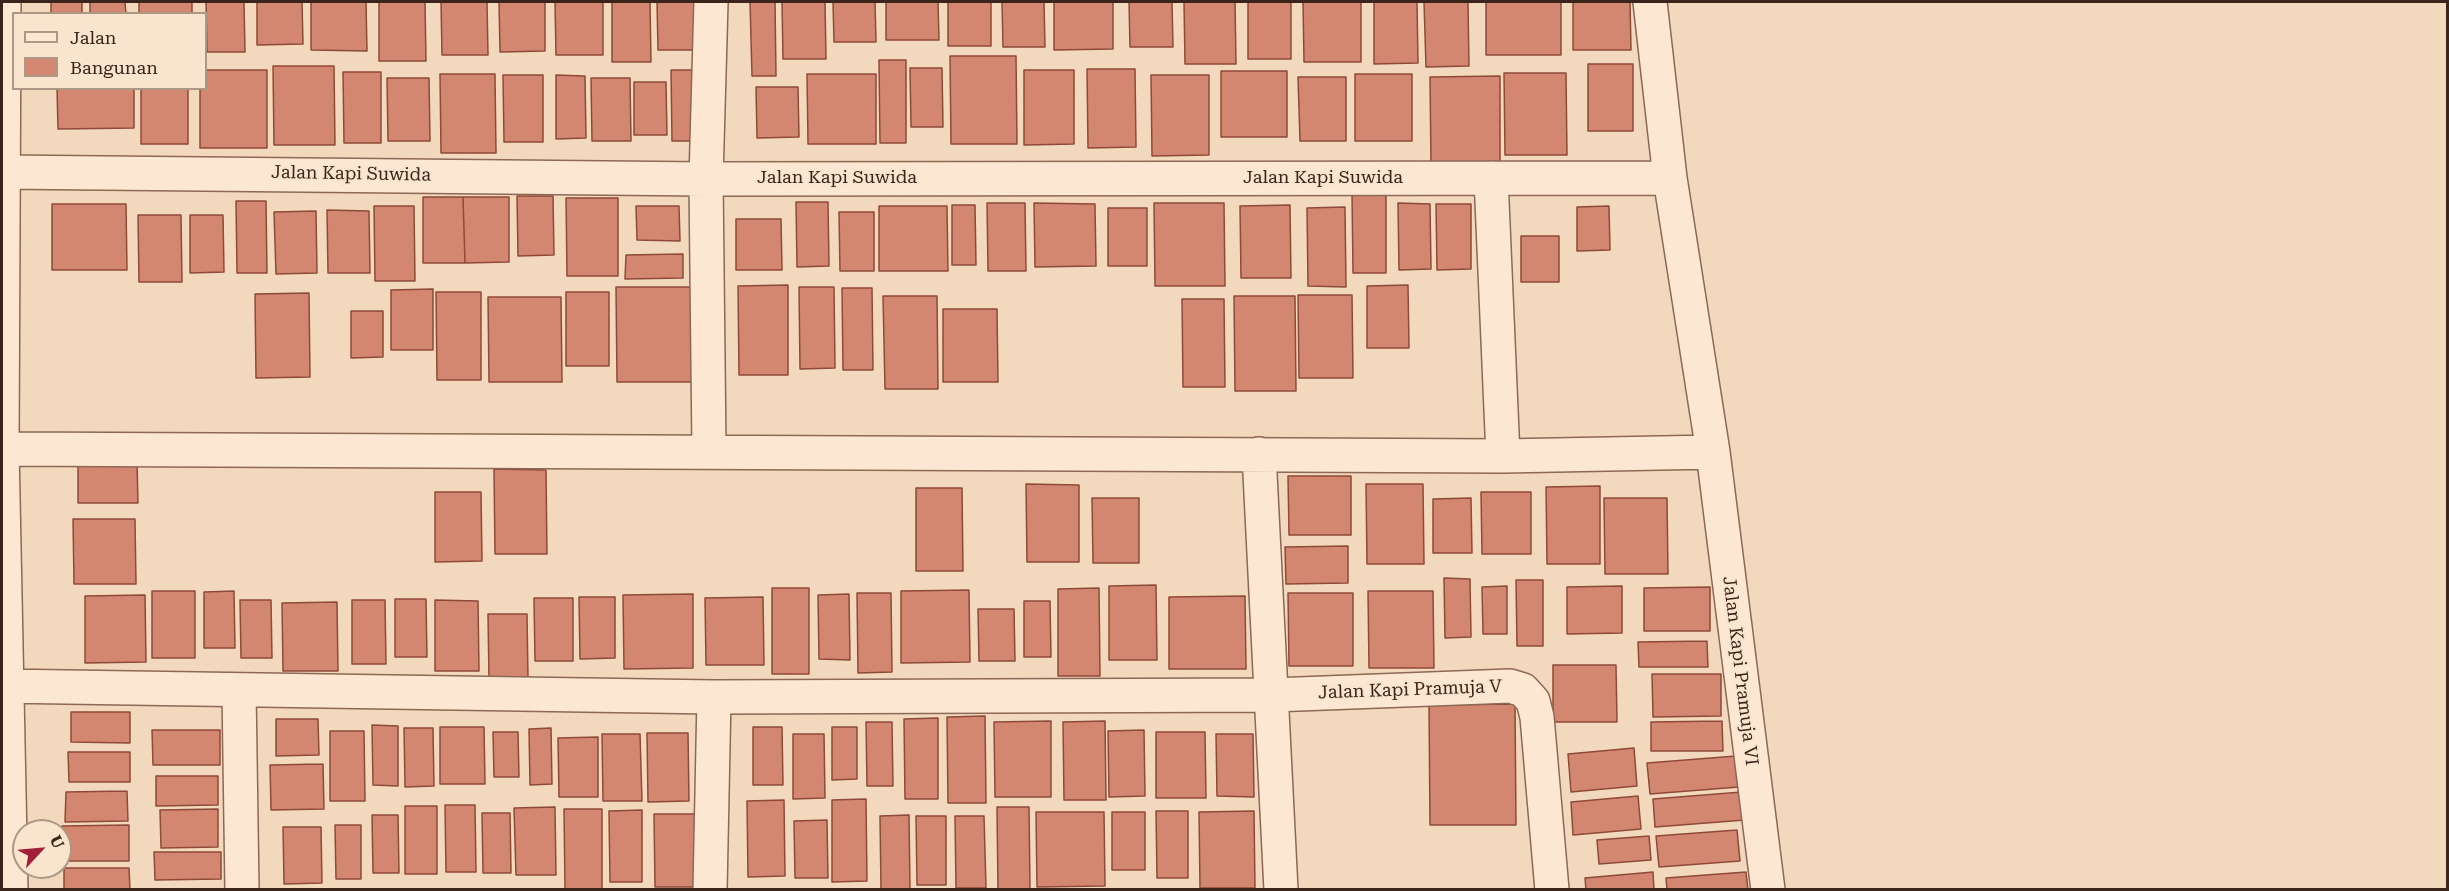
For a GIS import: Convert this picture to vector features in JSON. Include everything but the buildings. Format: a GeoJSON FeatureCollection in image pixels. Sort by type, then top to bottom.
{"type":"FeatureCollection","features":[{"type":"Feature","properties":{"kind":"street"},"geometry":{"type":"LineString","coordinates":[[4,2],[2,449],[4,686],[11,890]]}},
{"type":"Feature","properties":{"kind":"street"},"geometry":{"type":"LineString","coordinates":[[710,451],[706,178],[711,2]]}},
{"type":"Feature","properties":{"kind":"street","name":"Jalan Kapi Pramuja VI"},"geometry":{"type":"LineString","coordinates":[[1650,2],[1670,178],[1713,452],[1768,890]]}},
{"type":"Feature","properties":{"kind":"street","name":"Jalan Kapi Suwida"},"geometry":{"type":"LineString","coordinates":[[3,172],[706,178],[1670,178]]}},
{"type":"Feature","properties":{"kind":"street"},"geometry":{"type":"LineString","coordinates":[[1491,178],[1503,456]]}},
{"type":"Feature","properties":{"kind":"street"},"geometry":{"type":"LineString","coordinates":[[2,449],[1503,456],[1713,452]]}},
{"type":"Feature","properties":{"kind":"street"},"geometry":{"type":"LineString","coordinates":[[1259,454],[1281,890]]}},
{"type":"Feature","properties":{"kind":"street"},"geometry":{"type":"LineString","coordinates":[[4,686],[714,697],[1272,695]]}},
{"type":"Feature","properties":{"kind":"street","name":"Jalan Kapi Pramuja V"},"geometry":{"type":"LineString","coordinates":[[1272,695],[1510,687],[1523,690],[1533,701],[1538,717],[1552,890]]}},
{"type":"Feature","properties":{"kind":"street"},"geometry":{"type":"LineString","coordinates":[[239,690],[242,890]]}},
{"type":"Feature","properties":{"kind":"street"},"geometry":{"type":"LineString","coordinates":[[710,890],[714,697]]}}]}
